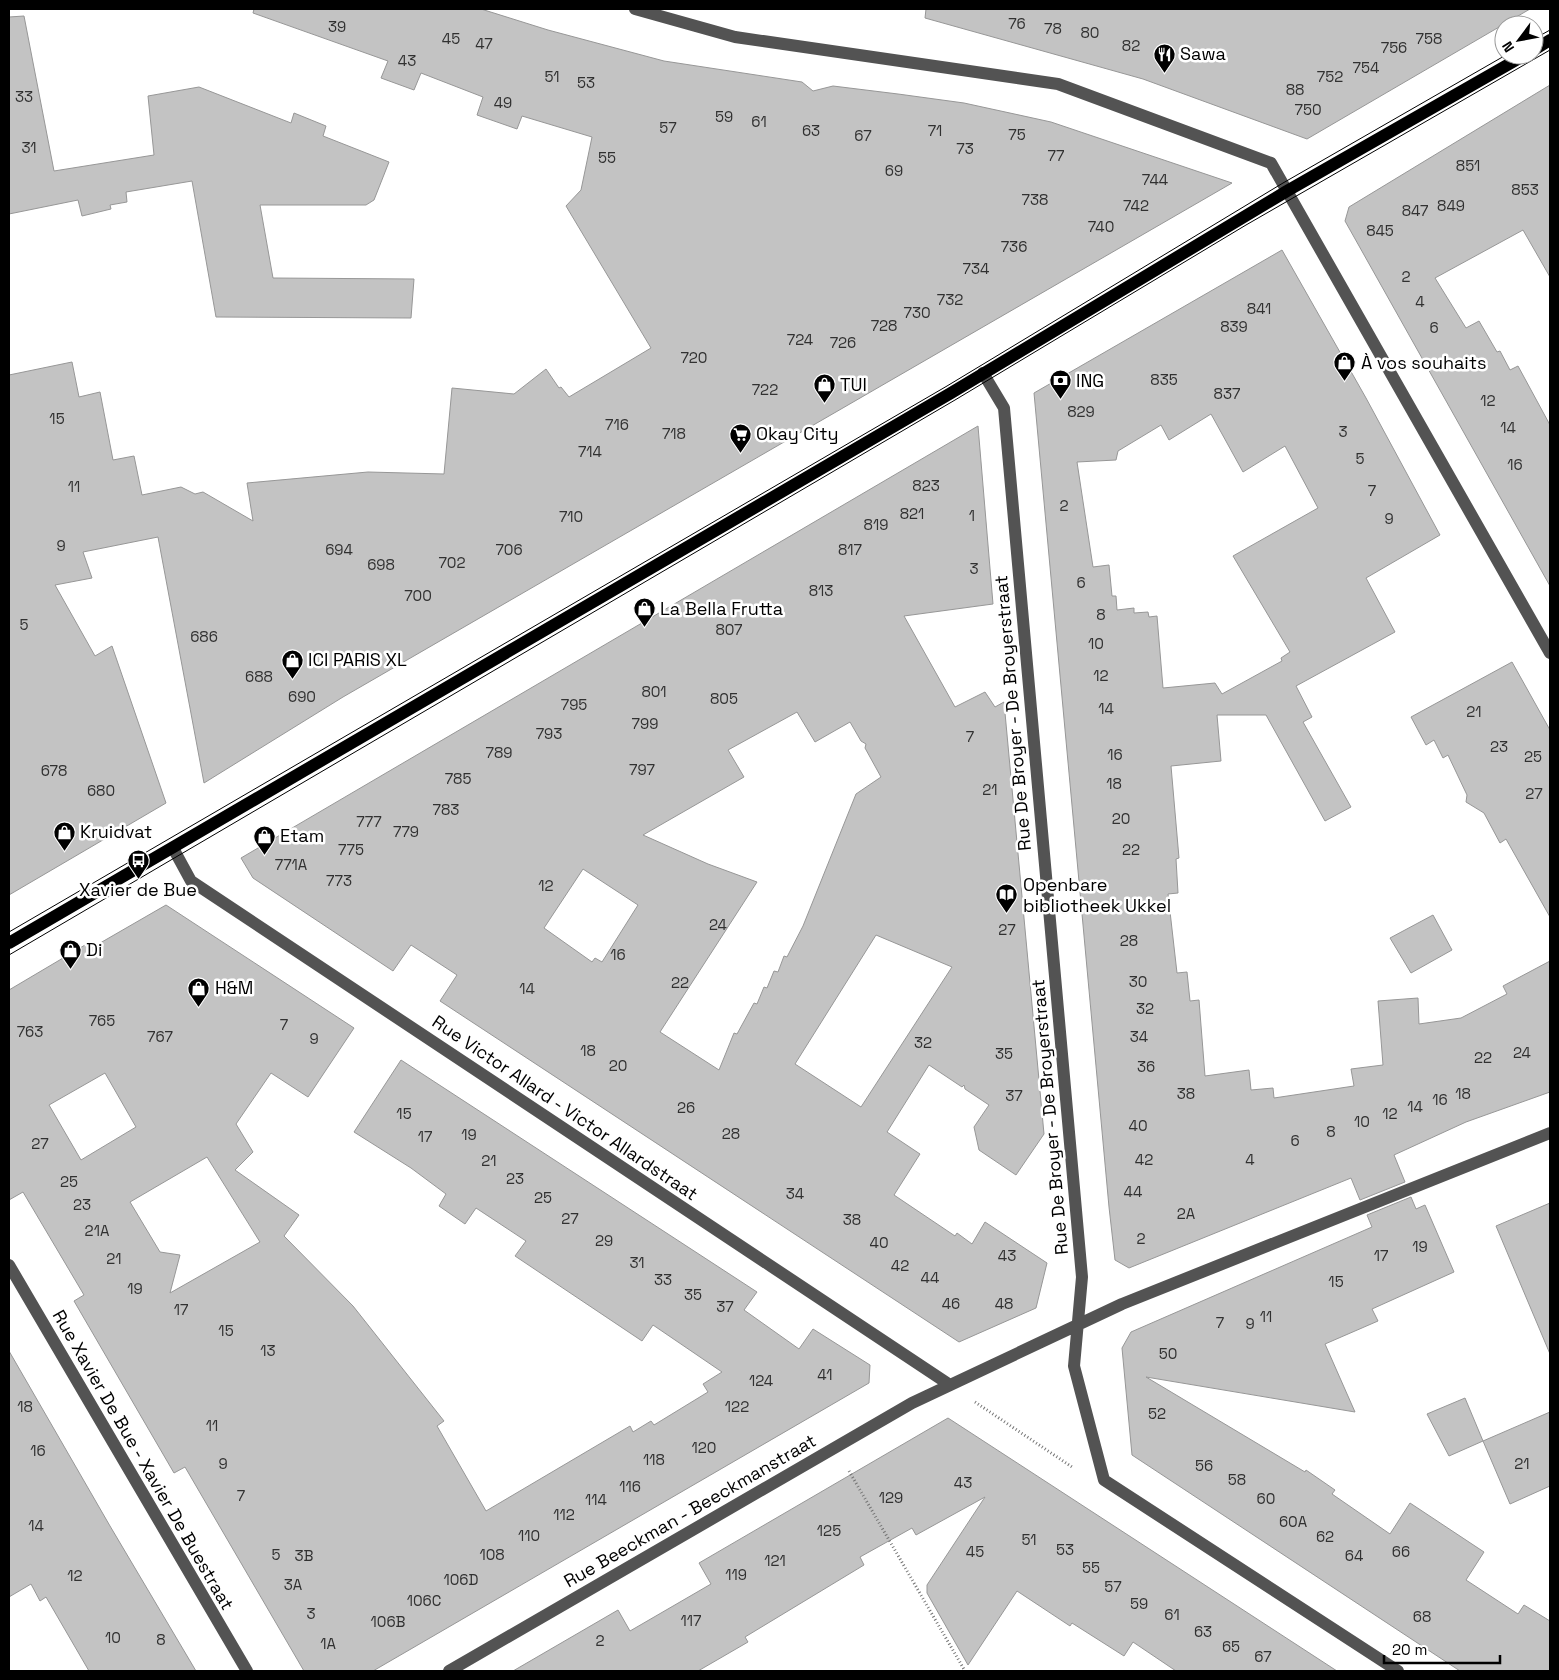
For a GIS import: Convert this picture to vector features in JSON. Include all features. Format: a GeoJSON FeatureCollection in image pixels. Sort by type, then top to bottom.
{"type":"FeatureCollection","features":[{"type":"Feature","properties":{"kind":"main road"},"geometry":{"type":"LineString","coordinates":[[9,943],[983,373],[1287,191],[1508,65]]}},
{"type":"Feature","properties":{"kind":"street"},"geometry":{"type":"LineString","coordinates":[[635,9],[735,37],[1058,84],[1271,163],[1550,653]]}},
{"type":"Feature","properties":{"kind":"street","name":"Rue De Broyer - De Broyerstraat"},"geometry":{"type":"LineString","coordinates":[[983,373],[1004,408],[1082,1277],[1078,1325]]}},
{"type":"Feature","properties":{"kind":"street","name":"Rue Victor Allard - Victor Allardstraat"},"geometry":{"type":"LineString","coordinates":[[173,848],[192,882],[950,1385]]}},
{"type":"Feature","properties":{"kind":"street","name":"Rue Beeckman - Beeckmanstraat"},"geometry":{"type":"LineString","coordinates":[[449,1671],[912,1403],[1122,1304],[1550,1132]]}},
{"type":"Feature","properties":{"kind":"street","name":"Rue Xavier De Bue - Xavier De Buestraat"},"geometry":{"type":"LineString","coordinates":[[9,1265],[246,1671]]}},
{"type":"Feature","properties":{"kind":"street"},"geometry":{"type":"LineString","coordinates":[[1078,1325],[1074,1366],[1104,1480],[1398,1671]]}},
{"type":"Feature","properties":{"kind":"path"},"geometry":{"type":"LineString","coordinates":[[950,1385],[1081,1472],[1104,1480]]}},
{"type":"Feature","properties":{"kind":"path"},"geometry":{"type":"LineString","coordinates":[[835,1447],[965,1671]]}},
{"type":"Feature","properties":{"kind":"building"},"geometry":{"type":"Polygon","coordinates":[[[254,9],[481,9],[548,30],[664,61],[802,82],[813,91],[833,86],[898,94],[964,103],[1051,122],[1232,183],[343,697],[204,783],[158,537],[83,552],[92,578],[55,585],[95,656],[112,646],[166,803],[9,895],[9,375],[72,362],[79,397],[100,392],[113,460],[134,456],[142,495],[181,487],[195,494],[203,492],[253,521],[247,483],[368,472],[444,474],[452,388],[514,394],[546,369],[559,388],[561,387],[569,397],[651,348],[566,206],[581,190],[592,137],[522,116],[517,129],[477,115],[483,97],[421,73],[414,90],[381,78],[388,61],[253,13],[254,9]]]}},
{"type":"Feature","properties":{"kind":"building"},"geometry":{"type":"Polygon","coordinates":[[[926,9],[1530,9],[1520,15],[1494,15],[1494,30],[1307,139],[1143,79],[925,18],[926,9]]]}},
{"type":"Feature","properties":{"kind":"building"},"geometry":{"type":"Polygon","coordinates":[[[24,16],[54,171],[154,155],[148,96],[199,87],[291,123],[294,113],[326,126],[323,136],[389,162],[374,200],[366,205],[260,205],[273,278],[414,279],[411,318],[216,317],[192,181],[126,192],[127,202],[110,205],[111,209],[82,216],[78,200],[9,214],[9,17],[24,16]]]}},
{"type":"Feature","properties":{"kind":"building"},"geometry":{"type":"Polygon","coordinates":[[[1550,85],[1550,277],[1523,230],[1435,278],[1466,328],[1479,321],[1497,352],[1500,351],[1510,370],[1518,366],[1550,425],[1550,586],[1345,221],[1349,207],[1550,85]]]}},
{"type":"Feature","properties":{"kind":"building"},"geometry":{"type":"Polygon","coordinates":[[[1282,250],[1366,398],[1440,535],[1366,578],[1395,632],[1296,686],[1312,717],[1303,722],[1351,807],[1325,821],[1266,715],[1217,715],[1221,761],[1171,766],[1179,858],[1176,859],[1178,893],[1168,894],[1177,973],[1187,972],[1190,1001],[1199,1000],[1205,1076],[1249,1070],[1251,1090],[1273,1088],[1274,1098],[1354,1086],[1351,1069],[1383,1065],[1378,1001],[1418,998],[1419,1024],[1461,1018],[1507,994],[1503,986],[1550,961],[1550,1092],[1466,1122],[1394,1155],[1405,1182],[1360,1200],[1351,1178],[1129,1268],[1115,1260],[1109,1207],[1034,393],[1282,250]],[[1211,414],[1169,440],[1161,425],[1118,451],[1116,460],[1077,462],[1093,567],[1109,565],[1112,596],[1116,596],[1117,610],[1134,608],[1134,613],[1148,612],[1149,617],[1157,616],[1163,688],[1215,683],[1222,694],[1282,661],[1281,658],[1290,652],[1233,556],[1318,508],[1285,446],[1243,472],[1211,414]]]}},
{"type":"Feature","properties":{"kind":"building"},"geometry":{"type":"Polygon","coordinates":[[[978,426],[993,604],[904,616],[955,707],[985,692],[995,707],[1004,702],[1044,1134],[1016,1175],[979,1150],[974,1127],[989,1105],[965,1089],[964,1085],[962,1087],[929,1065],[887,1132],[920,1154],[894,1195],[955,1236],[957,1233],[972,1244],[985,1222],[1047,1263],[1036,1308],[959,1342],[440,1001],[457,975],[411,945],[393,971],[253,878],[241,858],[978,426]],[[797,712],[728,750],[744,777],[643,835],[708,864],[757,882],[660,1032],[719,1070],[734,1033],[737,1034],[754,1003],[757,1004],[764,987],[767,988],[774,971],[778,972],[784,956],[787,957],[803,926],[856,794],[881,777],[865,748],[866,744],[861,741],[850,722],[815,742],[797,712]],[[583,869],[544,928],[592,962],[595,958],[602,962],[638,905],[583,869]],[[876,935],[795,1064],[861,1107],[952,967],[876,935]]]}},
{"type":"Feature","properties":{"kind":"building"},"geometry":{"type":"Polygon","coordinates":[[[1512,662],[1550,730],[1550,917],[1506,839],[1500,843],[1484,813],[1466,802],[1467,795],[1448,755],[1443,758],[1434,740],[1426,745],[1411,717],[1512,662]]]}},
{"type":"Feature","properties":{"kind":"building"},"geometry":{"type":"Polygon","coordinates":[[[166,905],[354,1028],[308,1097],[271,1073],[236,1124],[253,1152],[235,1170],[299,1215],[284,1236],[353,1306],[444,1421],[437,1426],[486,1511],[630,1426],[633,1432],[651,1421],[654,1425],[708,1392],[703,1384],[722,1372],[653,1325],[642,1341],[515,1256],[526,1241],[476,1208],[465,1224],[439,1206],[446,1194],[411,1168],[354,1132],[401,1060],[757,1292],[744,1310],[799,1349],[813,1329],[870,1365],[869,1383],[373,1671],[304,1671],[185,1467],[174,1473],[74,1301],[84,1295],[23,1192],[9,1200],[9,990],[85,945],[88,950],[166,905]],[[105,1073],[49,1105],[81,1160],[136,1127],[105,1073]],[[207,1157],[130,1202],[160,1252],[180,1255],[170,1293],[260,1242],[207,1157]]]}},
{"type":"Feature","properties":{"kind":"building"},"geometry":{"type":"Polygon","coordinates":[[[1433,915],[1452,950],[1411,973],[1390,938],[1433,915]]]}},
{"type":"Feature","properties":{"kind":"building"},"geometry":{"type":"Polygon","coordinates":[[[1411,1197],[1416,1209],[1425,1205],[1454,1272],[1372,1309],[1378,1321],[1325,1344],[1355,1412],[1146,1377],[1305,1472],[1306,1470],[1335,1490],[1332,1494],[1390,1534],[1410,1503],[1484,1552],[1466,1580],[1518,1614],[1524,1605],[1550,1621],[1550,1671],[1460,1671],[1132,1455],[1122,1348],[1131,1332],[1372,1227],[1367,1215],[1411,1197]]]}},
{"type":"Feature","properties":{"kind":"building"},"geometry":{"type":"Polygon","coordinates":[[[1550,1203],[1550,1354],[1496,1226],[1550,1203]]]}},
{"type":"Feature","properties":{"kind":"building"},"geometry":{"type":"Polygon","coordinates":[[[9,1351],[196,1671],[89,1671],[46,1597],[40,1601],[31,1584],[9,1597],[9,1351]]]}},
{"type":"Feature","properties":{"kind":"building"},"geometry":{"type":"Polygon","coordinates":[[[1465,1398],[1483,1441],[1449,1456],[1427,1414],[1465,1398]]]}},
{"type":"Feature","properties":{"kind":"building"},"geometry":{"type":"Polygon","coordinates":[[[1550,1412],[1550,1486],[1510,1504],[1483,1441],[1550,1412]]]}},
{"type":"Feature","properties":{"kind":"building"},"geometry":{"type":"Polygon","coordinates":[[[948,1418],[1337,1671],[1176,1671],[1133,1642],[1124,1656],[1072,1623],[1070,1626],[1017,1591],[968,1665],[927,1593],[927,1585],[985,1497],[916,1535],[912,1528],[860,1557],[864,1565],[745,1637],[748,1642],[698,1671],[513,1671],[618,1610],[630,1631],[711,1584],[699,1563],[948,1418]]]}},
{"type":"Feature","properties":{"kind":"tram line"},"geometry":{"type":"LineString","coordinates":[[1544,33],[1550,30]]}},
{"type":"Feature","properties":{"kind":"tram line"},"geometry":{"type":"LineString","coordinates":[[9,955],[955,400],[1246,225],[1550,50]]}},
{"type":"Feature","properties":{"kind":"tram line"},"geometry":{"type":"LineString","coordinates":[[9,932],[947,386],[1283,183],[1494,62]]}},
{"type":"Feature","properties":{"kind":"place","name":"Sawa"},"geometry":{"type":"Point","coordinates":[1164,73]}},
{"type":"Feature","properties":{"kind":"place","name":"À vos souhaits"},"geometry":{"type":"Point","coordinates":[1345,382]}},
{"type":"Feature","properties":{"kind":"place","name":"ING"},"geometry":{"type":"Point","coordinates":[1060,400]}},
{"type":"Feature","properties":{"kind":"place","name":"TUI"},"geometry":{"type":"Point","coordinates":[824,404]}},
{"type":"Feature","properties":{"kind":"place","name":"Okay City"},"geometry":{"type":"Point","coordinates":[740,453]}},
{"type":"Feature","properties":{"kind":"place","name":"La Bella Frutta"},"geometry":{"type":"Point","coordinates":[644,628]}},
{"type":"Feature","properties":{"kind":"place","name":"ICI PARIS XL"},"geometry":{"type":"Point","coordinates":[292,679]}},
{"type":"Feature","properties":{"kind":"place","name":"Kruidvat"},"geometry":{"type":"Point","coordinates":[64,851]}},
{"type":"Feature","properties":{"kind":"place","name":"Etam"},"geometry":{"type":"Point","coordinates":[264,855]}},
{"type":"Feature","properties":{"kind":"place","name":"Xavier de Bue"},"geometry":{"type":"Point","coordinates":[138,879]}},
{"type":"Feature","properties":{"kind":"place","name":"Openbare bibliotheek Ukkel"},"geometry":{"type":"Point","coordinates":[1007,914]}},
{"type":"Feature","properties":{"kind":"place","name":"Di"},"geometry":{"type":"Point","coordinates":[70,969]}},
{"type":"Feature","properties":{"kind":"place","name":"H&M"},"geometry":{"type":"Point","coordinates":[199,1007]}}]}
